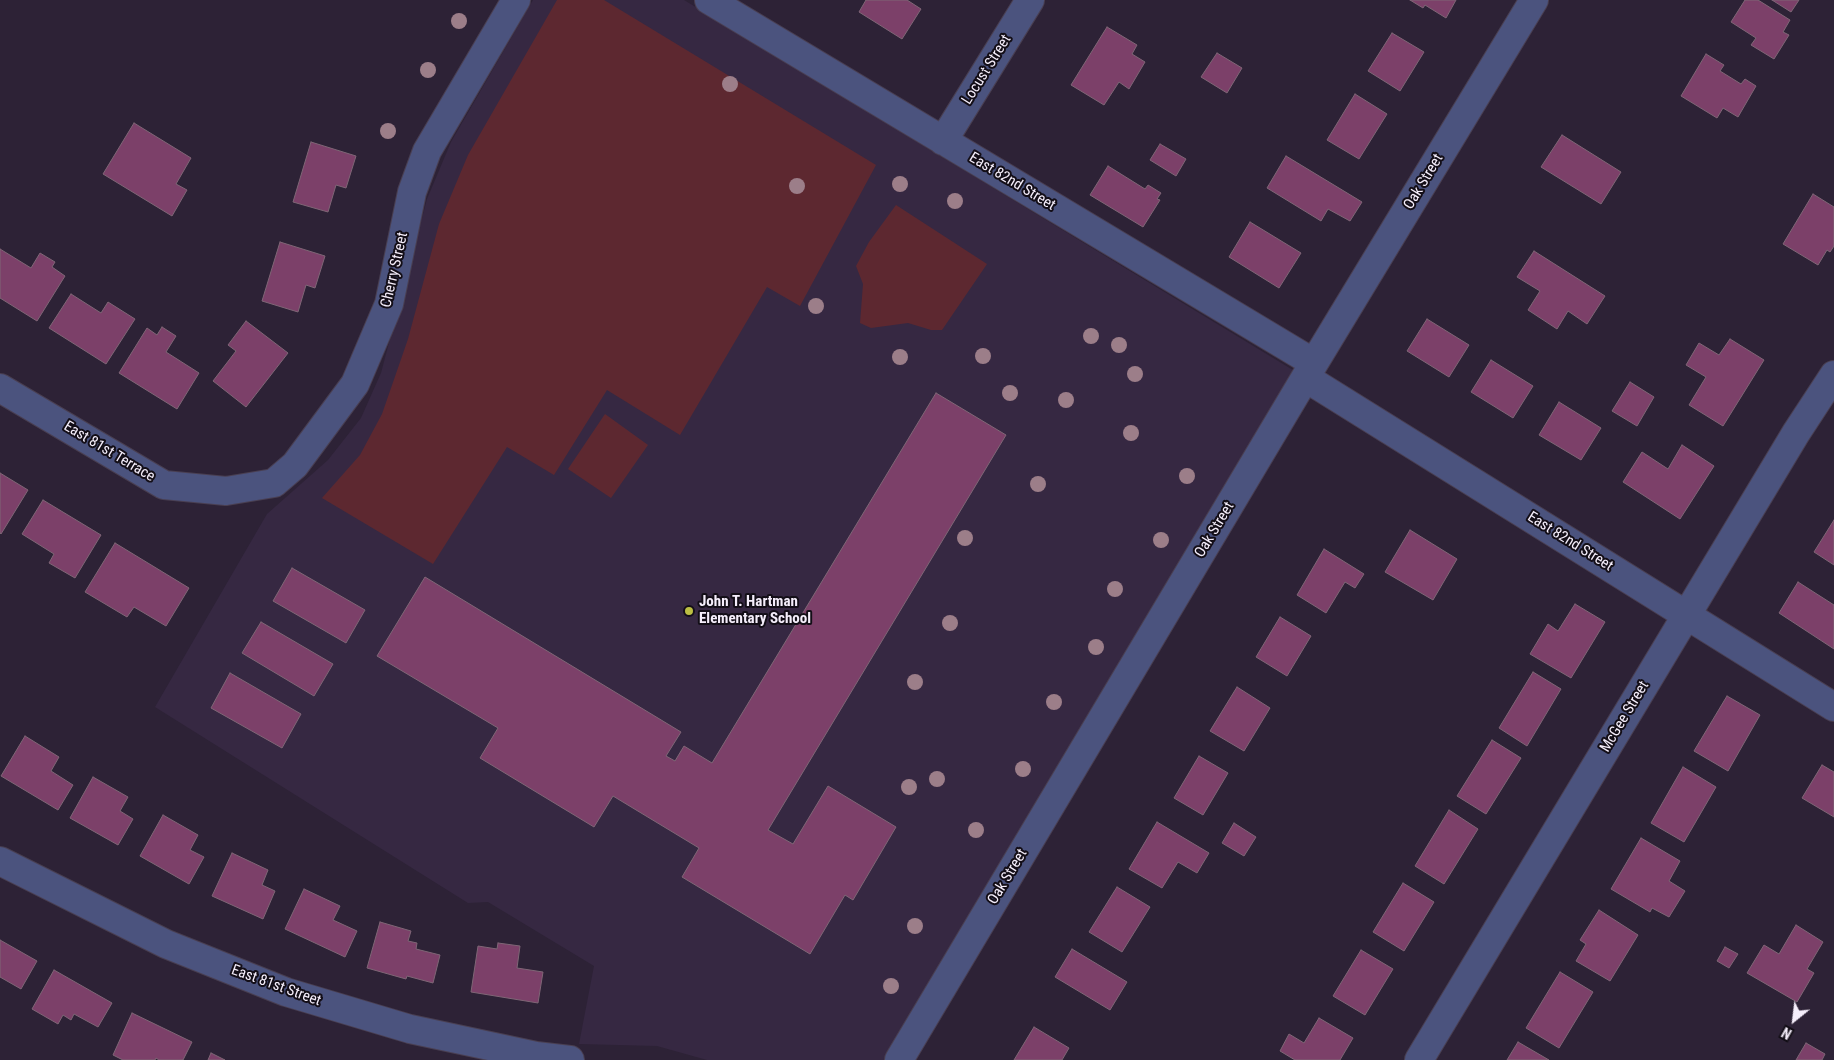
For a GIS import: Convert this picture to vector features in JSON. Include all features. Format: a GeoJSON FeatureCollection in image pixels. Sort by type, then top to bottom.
{"type":"FeatureCollection","features":[{"type":"Feature","properties":{"kind":"street","name":"Cherry Street"},"geometry":{"type":"LineString","coordinates":[[226,491],[274,483],[295,465],[355,384],[389,304],[412,192],[427,151],[516,0]]}},
{"type":"Feature","properties":{"kind":"street","name":"East 82nd Street"},"geometry":{"type":"LineString","coordinates":[[709,0],[943,141],[1310,371],[1687,615],[1834,707]]}},
{"type":"Feature","properties":{"kind":"street","name":"Locust Street"},"geometry":{"type":"LineString","coordinates":[[943,141],[1030,0]]}},
{"type":"Feature","properties":{"kind":"street","name":"Oak Street"},"geometry":{"type":"LineString","coordinates":[[899,1060],[1310,371],[1534,0]]}},
{"type":"Feature","properties":{"kind":"street","name":"McGee Street"},"geometry":{"type":"LineString","coordinates":[[1419,1060],[1796,433],[1834,375]]}},
{"type":"Feature","properties":{"kind":"street","name":"East 81st Terrace"},"geometry":{"type":"LineString","coordinates":[[0,388],[164,485],[226,491]]}},
{"type":"Feature","properties":{"kind":"street","name":"East 81st Street"},"geometry":{"type":"LineString","coordinates":[[0,862],[166,944],[286,992],[410,1029],[536,1056],[570,1060]]}},
{"type":"Feature","properties":{"kind":"shaded area","name":"John T. Hartman Elementary School"},"geometry":{"type":"Polygon","coordinates":[[[533,0],[684,0],[1306,378],[898,1060],[707,1060],[657,1046],[579,1044],[594,966],[488,902],[468,903],[155,707],[267,514],[328,460],[361,418],[381,373],[427,199],[451,142],[533,0]]]}},
{"type":"Feature","properties":{"kind":"shaded area"},"geometry":{"type":"Polygon","coordinates":[[[557,0],[604,0],[876,165],[800,306],[767,287],[680,435],[607,390],[554,475],[507,447],[433,564],[322,498],[360,455],[382,414],[408,339],[439,224],[468,155],[557,0]]]}},
{"type":"Feature","properties":{"kind":"shaded area"},"geometry":{"type":"Polygon","coordinates":[[[896,205],[987,264],[942,330],[931,330],[908,323],[871,328],[860,323],[863,284],[856,266],[869,242],[896,205]]]}},
{"type":"Feature","properties":{"kind":"shaded area"},"geometry":{"type":"Polygon","coordinates":[[[605,414],[648,445],[611,498],[568,469],[605,414]]]}},
{"type":"Feature","properties":{"kind":"building"},"geometry":{"type":"Polygon","coordinates":[[[866,0],[907,0],[921,9],[902,39],[859,12],[866,0]]]}},
{"type":"Feature","properties":{"kind":"building"},"geometry":{"type":"Polygon","coordinates":[[[1410,0],[1456,0],[1446,18],[1425,5],[1423,8],[1410,0]]]}},
{"type":"Feature","properties":{"kind":"building"},"geometry":{"type":"Polygon","coordinates":[[[1745,0],[1758,0],[1790,20],[1783,32],[1789,35],[1774,59],[1751,45],[1756,38],[1731,22],[1745,0]]]}},
{"type":"Feature","properties":{"kind":"building"},"geometry":{"type":"Polygon","coordinates":[[[1772,0],[1799,0],[1791,12],[1772,0]]]}},
{"type":"Feature","properties":{"kind":"building"},"geometry":{"type":"Polygon","coordinates":[[[1107,27],[1137,45],[1132,54],[1145,62],[1129,89],[1119,82],[1104,105],[1071,85],[1107,27]]]}},
{"type":"Feature","properties":{"kind":"building"},"geometry":{"type":"Polygon","coordinates":[[[1392,33],[1424,52],[1400,91],[1368,71],[1392,33]]]}},
{"type":"Feature","properties":{"kind":"building"},"geometry":{"type":"Polygon","coordinates":[[[1217,53],[1242,68],[1227,93],[1201,77],[1217,53]]]}},
{"type":"Feature","properties":{"kind":"building"},"geometry":{"type":"Polygon","coordinates":[[[1706,54],[1724,65],[1720,71],[1741,84],[1745,79],[1756,86],[1738,117],[1723,108],[1717,118],[1681,96],[1706,54]]]}},
{"type":"Feature","properties":{"kind":"building"},"geometry":{"type":"Polygon","coordinates":[[[1355,94],[1387,114],[1359,159],[1327,140],[1355,94]]]}},
{"type":"Feature","properties":{"kind":"building"},"geometry":{"type":"Polygon","coordinates":[[[134,123],[191,158],[176,184],[187,190],[172,216],[103,174],[134,123]]]}},
{"type":"Feature","properties":{"kind":"building"},"geometry":{"type":"Polygon","coordinates":[[[1562,135],[1621,172],[1601,204],[1541,167],[1562,135]]]}},
{"type":"Feature","properties":{"kind":"building"},"geometry":{"type":"Polygon","coordinates":[[[311,142],[356,156],[346,188],[336,185],[328,212],[293,202],[311,142]]]}},
{"type":"Feature","properties":{"kind":"building"},"geometry":{"type":"Polygon","coordinates":[[[1160,144],[1186,159],[1176,176],[1150,160],[1160,144]]]}},
{"type":"Feature","properties":{"kind":"building"},"geometry":{"type":"Polygon","coordinates":[[[1286,156],[1362,202],[1350,221],[1328,209],[1321,221],[1267,188],[1286,156]]]}},
{"type":"Feature","properties":{"kind":"building"},"geometry":{"type":"Polygon","coordinates":[[[1108,166],[1145,189],[1148,185],[1161,193],[1157,199],[1160,200],[1143,227],[1090,195],[1108,166]]]}},
{"type":"Feature","properties":{"kind":"building"},"geometry":{"type":"Polygon","coordinates":[[[1813,194],[1834,207],[1834,246],[1830,252],[1827,250],[1818,265],[1783,244],[1813,194]]]}},
{"type":"Feature","properties":{"kind":"building"},"geometry":{"type":"Polygon","coordinates":[[[1250,222],[1301,253],[1279,288],[1229,257],[1250,222]]]}},
{"type":"Feature","properties":{"kind":"building"},"geometry":{"type":"Polygon","coordinates":[[[280,242],[325,256],[315,288],[306,285],[298,312],[262,301],[280,242]]]}},
{"type":"Feature","properties":{"kind":"building"},"geometry":{"type":"Polygon","coordinates":[[[0,249],[31,268],[40,253],[55,262],[52,267],[65,276],[37,321],[0,298],[0,249]]]}},
{"type":"Feature","properties":{"kind":"building"},"geometry":{"type":"Polygon","coordinates":[[[1534,251],[1605,296],[1587,324],[1568,311],[1557,329],[1528,310],[1540,291],[1517,277],[1534,251]]]}},
{"type":"Feature","properties":{"kind":"building"},"geometry":{"type":"Polygon","coordinates":[[[71,294],[101,313],[108,302],[135,319],[106,364],[49,328],[71,294]]]}},
{"type":"Feature","properties":{"kind":"building"},"geometry":{"type":"Polygon","coordinates":[[[1427,319],[1469,345],[1449,377],[1407,351],[1427,319]]]}},
{"type":"Feature","properties":{"kind":"building"},"geometry":{"type":"Polygon","coordinates":[[[246,321],[288,353],[246,407],[213,381],[236,351],[228,345],[246,321]]]}},
{"type":"Feature","properties":{"kind":"building"},"geometry":{"type":"Polygon","coordinates":[[[162,327],[176,336],[166,352],[199,373],[177,409],[119,373],[147,328],[157,335],[162,327]]]}},
{"type":"Feature","properties":{"kind":"building"},"geometry":{"type":"Polygon","coordinates":[[[1730,339],[1764,360],[1723,426],[1689,405],[1706,377],[1686,365],[1699,343],[1719,355],[1730,339]]]}},
{"type":"Feature","properties":{"kind":"building"},"geometry":{"type":"Polygon","coordinates":[[[1491,360],[1533,386],[1513,418],[1471,392],[1491,360]]]}},
{"type":"Feature","properties":{"kind":"building"},"geometry":{"type":"Polygon","coordinates":[[[1630,382],[1654,397],[1637,426],[1612,411],[1630,382]]]}},
{"type":"Feature","properties":{"kind":"building","name":"John T. Hartman Elementary School"},"geometry":{"type":"Polygon","coordinates":[[[936,393],[1006,435],[768,830],[793,844],[828,786],[896,827],[853,900],[845,895],[810,954],[682,877],[699,848],[613,796],[594,827],[480,758],[498,728],[377,656],[425,577],[681,732],[666,756],[675,761],[684,746],[712,763],[936,393]]]}},
{"type":"Feature","properties":{"kind":"building"},"geometry":{"type":"Polygon","coordinates":[[[1559,402],[1601,428],[1581,460],[1539,435],[1559,402]]]}},
{"type":"Feature","properties":{"kind":"building"},"geometry":{"type":"Polygon","coordinates":[[[1682,445],[1714,466],[1680,519],[1623,482],[1642,452],[1668,469],[1682,445]]]}},
{"type":"Feature","properties":{"kind":"building"},"geometry":{"type":"Polygon","coordinates":[[[0,473],[28,490],[1,534],[0,533],[0,473]]]}},
{"type":"Feature","properties":{"kind":"building"},"geometry":{"type":"Polygon","coordinates":[[[43,500],[101,535],[75,578],[49,563],[54,554],[22,534],[43,500]]]}},
{"type":"Feature","properties":{"kind":"building"},"geometry":{"type":"Polygon","coordinates":[[[1834,520],[1834,565],[1814,552],[1834,520]]]}},
{"type":"Feature","properties":{"kind":"building"},"geometry":{"type":"Polygon","coordinates":[[[1410,530],[1457,559],[1433,600],[1385,572],[1410,530]]]}},
{"type":"Feature","properties":{"kind":"building"},"geometry":{"type":"Polygon","coordinates":[[[115,543],[189,588],[166,626],[134,607],[127,617],[85,592],[115,543]]]}},
{"type":"Feature","properties":{"kind":"building"},"geometry":{"type":"Polygon","coordinates":[[[1324,549],[1364,574],[1355,588],[1345,582],[1326,613],[1297,595],[1324,549]]]}},
{"type":"Feature","properties":{"kind":"building"},"geometry":{"type":"Polygon","coordinates":[[[292,568],[365,610],[346,643],[273,601],[292,568]]]}},
{"type":"Feature","properties":{"kind":"building"},"geometry":{"type":"Polygon","coordinates":[[[1798,582],[1834,605],[1834,649],[1779,613],[1798,582]]]}},
{"type":"Feature","properties":{"kind":"building"},"geometry":{"type":"Polygon","coordinates":[[[1575,604],[1605,622],[1571,678],[1530,654],[1548,624],[1558,631],[1575,604]]]}},
{"type":"Feature","properties":{"kind":"building"},"geometry":{"type":"Polygon","coordinates":[[[1280,617],[1311,636],[1287,676],[1256,657],[1280,617]]]}},
{"type":"Feature","properties":{"kind":"building"},"geometry":{"type":"Polygon","coordinates":[[[261,622],[333,664],[314,696],[242,653],[261,622]]]}},
{"type":"Feature","properties":{"kind":"building"},"geometry":{"type":"Polygon","coordinates":[[[1533,672],[1561,689],[1527,746],[1499,728],[1533,672]]]}},
{"type":"Feature","properties":{"kind":"building"},"geometry":{"type":"Polygon","coordinates":[[[230,673],[301,714],[282,748],[211,708],[230,673]]]}},
{"type":"Feature","properties":{"kind":"building"},"geometry":{"type":"Polygon","coordinates":[[[1237,687],[1270,708],[1244,751],[1210,731],[1237,687]]]}},
{"type":"Feature","properties":{"kind":"building"},"geometry":{"type":"Polygon","coordinates":[[[1727,696],[1760,715],[1728,771],[1694,751],[1727,696]]]}},
{"type":"Feature","properties":{"kind":"building"},"geometry":{"type":"Polygon","coordinates":[[[25,736],[59,757],[51,771],[73,785],[58,810],[1,776],[25,736]]]}},
{"type":"Feature","properties":{"kind":"building"},"geometry":{"type":"Polygon","coordinates":[[[1492,740],[1521,758],[1486,814],[1457,796],[1492,740]]]}},
{"type":"Feature","properties":{"kind":"building"},"geometry":{"type":"Polygon","coordinates":[[[1199,756],[1228,773],[1203,815],[1174,798],[1199,756]]]}},
{"type":"Feature","properties":{"kind":"building"},"geometry":{"type":"Polygon","coordinates":[[[1822,765],[1834,772],[1834,817],[1802,798],[1822,765]]]}},
{"type":"Feature","properties":{"kind":"building"},"geometry":{"type":"Polygon","coordinates":[[[1683,767],[1716,787],[1684,842],[1651,823],[1683,767]]]}},
{"type":"Feature","properties":{"kind":"building"},"geometry":{"type":"Polygon","coordinates":[[[93,777],[128,797],[120,811],[133,819],[118,845],[70,818],[93,777]]]}},
{"type":"Feature","properties":{"kind":"building"},"geometry":{"type":"Polygon","coordinates":[[[1449,810],[1478,829],[1444,884],[1415,866],[1449,810]]]}},
{"type":"Feature","properties":{"kind":"building"},"geometry":{"type":"Polygon","coordinates":[[[163,815],[198,835],[190,850],[204,857],[189,884],[140,856],[163,815]]]}},
{"type":"Feature","properties":{"kind":"building"},"geometry":{"type":"Polygon","coordinates":[[[1157,822],[1209,853],[1197,873],[1178,862],[1162,888],[1129,869],[1157,822]]]}},
{"type":"Feature","properties":{"kind":"building"},"geometry":{"type":"Polygon","coordinates":[[[1234,823],[1256,837],[1244,856],[1222,843],[1234,823]]]}},
{"type":"Feature","properties":{"kind":"building"},"geometry":{"type":"Polygon","coordinates":[[[1641,838],[1680,861],[1669,881],[1685,891],[1669,917],[1652,908],[1650,912],[1611,889],[1641,838]]]}},
{"type":"Feature","properties":{"kind":"building"},"geometry":{"type":"Polygon","coordinates":[[[232,853],[268,870],[262,885],[275,891],[263,919],[212,896],[232,853]]]}},
{"type":"Feature","properties":{"kind":"building"},"geometry":{"type":"Polygon","coordinates":[[[1403,883],[1434,902],[1404,951],[1373,932],[1403,883]]]}},
{"type":"Feature","properties":{"kind":"building"},"geometry":{"type":"Polygon","coordinates":[[[1117,887],[1150,907],[1122,952],[1089,932],[1117,887]]]}},
{"type":"Feature","properties":{"kind":"building"},"geometry":{"type":"Polygon","coordinates":[[[304,889],[340,906],[333,920],[357,931],[345,957],[285,929],[304,889]]]}},
{"type":"Feature","properties":{"kind":"building"},"geometry":{"type":"Polygon","coordinates":[[[1599,910],[1638,935],[1610,981],[1576,961],[1586,944],[1580,940],[1599,910]]]}},
{"type":"Feature","properties":{"kind":"building"},"geometry":{"type":"Polygon","coordinates":[[[380,922],[411,931],[408,941],[417,943],[416,949],[440,955],[433,983],[407,976],[406,979],[367,968],[380,922]]]}},
{"type":"Feature","properties":{"kind":"building"},"geometry":{"type":"Polygon","coordinates":[[[1796,925],[1823,942],[1807,969],[1814,973],[1797,1002],[1747,973],[1764,945],[1779,954],[1796,925]]]}},
{"type":"Feature","properties":{"kind":"building"},"geometry":{"type":"Polygon","coordinates":[[[0,940],[37,961],[21,989],[0,977],[0,940]]]}},
{"type":"Feature","properties":{"kind":"building"},"geometry":{"type":"Polygon","coordinates":[[[498,943],[520,946],[517,968],[543,972],[538,1003],[471,992],[478,946],[497,949],[498,943]]]}},
{"type":"Feature","properties":{"kind":"building"},"geometry":{"type":"Polygon","coordinates":[[[1725,947],[1738,954],[1729,968],[1717,961],[1725,947]]]}},
{"type":"Feature","properties":{"kind":"building"},"geometry":{"type":"Polygon","coordinates":[[[1072,949],[1127,982],[1110,1010],[1055,977],[1072,949]]]}},
{"type":"Feature","properties":{"kind":"building"},"geometry":{"type":"Polygon","coordinates":[[[1361,950],[1393,969],[1365,1015],[1333,996],[1361,950]]]}},
{"type":"Feature","properties":{"kind":"building"},"geometry":{"type":"Polygon","coordinates":[[[54,970],[112,1003],[98,1027],[74,1014],[71,1020],[63,1015],[58,1024],[32,1009],[54,970]]]}},
{"type":"Feature","properties":{"kind":"building"},"geometry":{"type":"Polygon","coordinates":[[[1560,972],[1593,992],[1559,1048],[1526,1028],[1560,972]]]}},
{"type":"Feature","properties":{"kind":"building"},"geometry":{"type":"Polygon","coordinates":[[[132,1013],[192,1042],[183,1060],[159,1060],[156,1058],[155,1060],[123,1060],[113,1055],[132,1013]]]}},
{"type":"Feature","properties":{"kind":"building"},"geometry":{"type":"Polygon","coordinates":[[[1319,1018],[1353,1038],[1340,1060],[1295,1060],[1280,1051],[1289,1034],[1304,1043],[1319,1018]]]}},
{"type":"Feature","properties":{"kind":"building"},"geometry":{"type":"Polygon","coordinates":[[[1034,1027],[1069,1048],[1062,1060],[1014,1060],[1034,1027]]]}},
{"type":"Feature","properties":{"kind":"building"},"geometry":{"type":"Polygon","coordinates":[[[1518,1042],[1549,1060],[1507,1060],[1518,1042]]]}},
{"type":"Feature","properties":{"kind":"building"},"geometry":{"type":"Polygon","coordinates":[[[1806,1043],[1825,1054],[1822,1060],[1796,1060],[1806,1043]]]}},
{"type":"Feature","properties":{"kind":"building"},"geometry":{"type":"Polygon","coordinates":[[[211,1053],[225,1060],[208,1060],[211,1053]]]}},
{"type":"Feature","properties":{"kind":"place","name":"John T. Hartman Elementary School"},"geometry":{"type":"Point","coordinates":[689,611]}}]}
